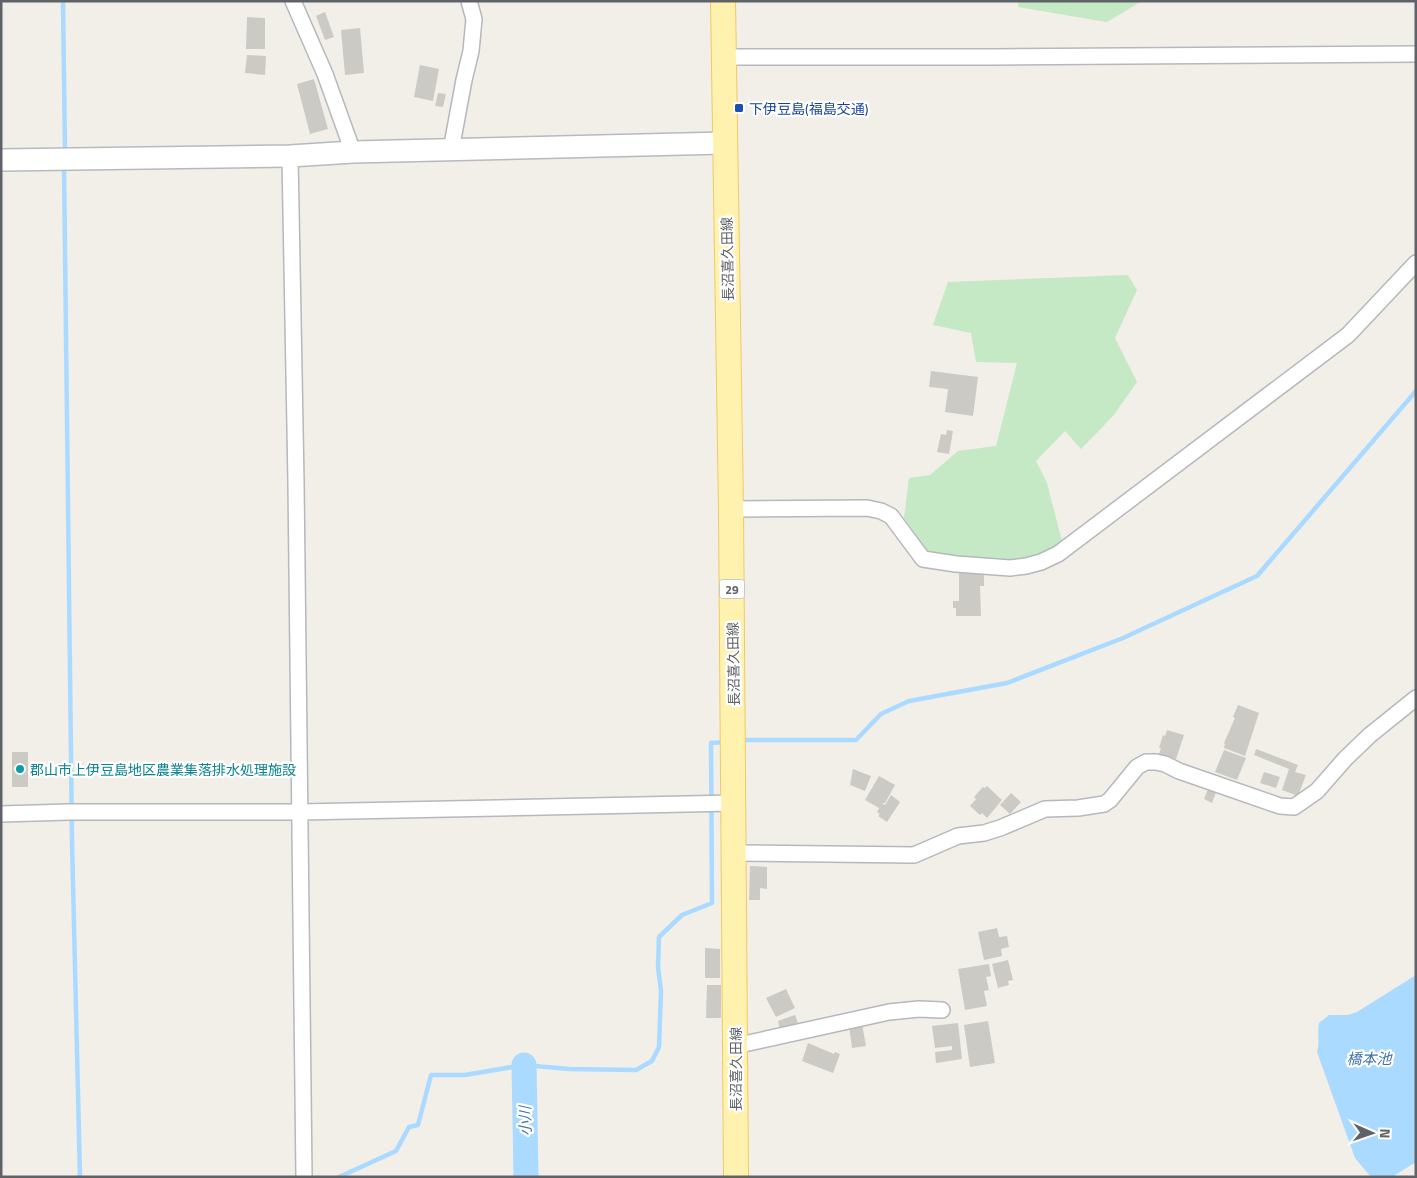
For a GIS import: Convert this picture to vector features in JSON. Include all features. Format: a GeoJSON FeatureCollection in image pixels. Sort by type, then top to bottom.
{"type":"FeatureCollection","features":[{"type":"Feature","properties":{"kind":"main road","name":"長沼喜久田線"},"geometry":{"type":"LineString","coordinates":[[724,1],[731,509],[736,1177]]}},
{"type":"Feature","properties":{"kind":"street"},"geometry":{"type":"LineString","coordinates":[[293,1],[325,74],[353,152]]}},
{"type":"Feature","properties":{"kind":"street"},"geometry":{"type":"LineString","coordinates":[[451,150],[471,51],[474,19],[469,1]]}},
{"type":"Feature","properties":{"kind":"street"},"geometry":{"type":"LineString","coordinates":[[724,58],[1416,54]]}},
{"type":"Feature","properties":{"kind":"street"},"geometry":{"type":"LineString","coordinates":[[1,160],[290,156],[353,152],[725,143]]}},
{"type":"Feature","properties":{"kind":"street"},"geometry":{"type":"LineString","coordinates":[[290,156],[304,1177]]}},
{"type":"Feature","properties":{"kind":"street"},"geometry":{"type":"LineString","coordinates":[[731,509],[867,508],[881,511],[891,516],[923,559],[956,564],[1010,568],[1041,562],[1058,554],[1348,335],[1416,263]]}},
{"type":"Feature","properties":{"kind":"street"},"geometry":{"type":"LineString","coordinates":[[734,853],[914,855],[958,836],[1000,828],[1045,809],[1078,808],[1104,804],[1110,800],[1137,768],[1146,762],[1165,764],[1179,771],[1280,806],[1294,807],[1317,791],[1345,759],[1364,741],[1416,698]]}},
{"type":"Feature","properties":{"kind":"street"},"geometry":{"type":"LineString","coordinates":[[1,814],[69,812],[300,812],[734,803]]}},
{"type":"Feature","properties":{"kind":"street"},"geometry":{"type":"LineString","coordinates":[[735,1046],[889,1012],[919,1008],[942,1010]]}},
{"type":"Feature","properties":{"kind":"green space"},"geometry":{"type":"Polygon","coordinates":[[[1019,1],[1142,1],[1107,22],[1018,7],[1019,1]]]}},
{"type":"Feature","properties":{"kind":"green space"},"geometry":{"type":"Polygon","coordinates":[[[1128,275],[1137,290],[1115,338],[1137,382],[1113,416],[1081,449],[1065,431],[1036,461],[1047,483],[1063,545],[1032,560],[972,564],[927,551],[904,518],[909,478],[930,475],[958,451],[996,446],[1017,363],[976,362],[971,333],[933,325],[948,282],[1128,275]]]}},
{"type":"Feature","properties":{"kind":"water","name":"橋本池"},"geometry":{"type":"Polygon","coordinates":[[[1416,975],[1416,1162],[1392,1177],[1371,1177],[1355,1158],[1317,1052],[1319,1023],[1329,1015],[1348,1015],[1357,1012],[1416,975]]]}},
{"type":"Feature","properties":{"kind":"building"},"geometry":{"type":"Polygon","coordinates":[[[325,12],[334,37],[325,40],[316,16],[325,12]]]}},
{"type":"Feature","properties":{"kind":"building"},"geometry":{"type":"Polygon","coordinates":[[[247,17],[265,18],[265,49],[246,49],[247,17]]]}},
{"type":"Feature","properties":{"kind":"building"},"geometry":{"type":"Polygon","coordinates":[[[360,28],[364,73],[345,75],[341,30],[360,28]]]}},
{"type":"Feature","properties":{"kind":"building"},"geometry":{"type":"Polygon","coordinates":[[[247,55],[266,56],[265,75],[245,73],[247,55]]]}},
{"type":"Feature","properties":{"kind":"building"},"geometry":{"type":"Polygon","coordinates":[[[420,65],[439,69],[433,101],[414,97],[420,65]]]}},
{"type":"Feature","properties":{"kind":"building"},"geometry":{"type":"Polygon","coordinates":[[[314,79],[328,129],[310,134],[297,84],[314,79]]]}},
{"type":"Feature","properties":{"kind":"building"},"geometry":{"type":"Polygon","coordinates":[[[438,93],[446,94],[443,107],[435,106],[438,93]]]}},
{"type":"Feature","properties":{"kind":"building"},"geometry":{"type":"Polygon","coordinates":[[[931,371],[978,377],[973,416],[945,412],[948,389],[929,387],[931,371]]]}},
{"type":"Feature","properties":{"kind":"building"},"geometry":{"type":"Polygon","coordinates":[[[947,430],[953,431],[949,454],[937,452],[941,434],[946,435],[947,430]]]}},
{"type":"Feature","properties":{"kind":"building"},"geometry":{"type":"Polygon","coordinates":[[[984,571],[984,586],[980,586],[981,616],[956,616],[956,608],[953,608],[953,601],[959,601],[959,572],[984,571]]]}},
{"type":"Feature","properties":{"kind":"building"},"geometry":{"type":"Polygon","coordinates":[[[1238,705],[1259,713],[1245,756],[1224,748],[1224,743],[1235,718],[1233,717],[1238,705]]]}},
{"type":"Feature","properties":{"kind":"building"},"geometry":{"type":"Polygon","coordinates":[[[1167,730],[1184,735],[1176,759],[1159,754],[1163,735],[1165,736],[1167,730]]]}},
{"type":"Feature","properties":{"kind":"building"},"geometry":{"type":"Polygon","coordinates":[[[1256,749],[1298,765],[1295,772],[1306,775],[1298,796],[1282,790],[1289,769],[1254,755],[1256,749]]]}},
{"type":"Feature","properties":{"kind":"building"},"geometry":{"type":"Polygon","coordinates":[[[1224,750],[1246,758],[1237,780],[1215,772],[1224,750]]]}},
{"type":"Feature","properties":{"kind":"building","name":"郡山市上伊豆島地区農業集落排水処理施設"},"geometry":{"type":"Polygon","coordinates":[[[12,752],[28,752],[28,787],[12,787],[12,752]]]}},
{"type":"Feature","properties":{"kind":"building"},"geometry":{"type":"Polygon","coordinates":[[[853,769],[871,776],[865,791],[850,785],[853,769]]]}},
{"type":"Feature","properties":{"kind":"building"},"geometry":{"type":"Polygon","coordinates":[[[1264,772],[1280,777],[1276,788],[1260,783],[1264,772]]]}},
{"type":"Feature","properties":{"kind":"building"},"geometry":{"type":"Polygon","coordinates":[[[879,776],[895,785],[885,803],[882,803],[885,805],[891,795],[900,802],[887,822],[878,816],[880,814],[877,812],[879,808],[865,800],[879,776]]]}},
{"type":"Feature","properties":{"kind":"building"},"geometry":{"type":"Polygon","coordinates":[[[987,786],[1002,800],[987,818],[982,813],[980,815],[970,806],[976,799],[974,797],[983,787],[987,786]]]}},
{"type":"Feature","properties":{"kind":"building"},"geometry":{"type":"Polygon","coordinates":[[[1208,789],[1216,792],[1212,803],[1204,799],[1208,789]]]}},
{"type":"Feature","properties":{"kind":"building"},"geometry":{"type":"Polygon","coordinates":[[[1011,793],[1021,802],[1010,814],[1000,805],[1011,793]]]}},
{"type":"Feature","properties":{"kind":"building"},"geometry":{"type":"Polygon","coordinates":[[[750,866],[767,867],[767,889],[760,888],[760,900],[749,900],[750,866]]]}},
{"type":"Feature","properties":{"kind":"building"},"geometry":{"type":"Polygon","coordinates":[[[997,928],[999,937],[1007,936],[1009,947],[1001,949],[1002,956],[984,960],[978,932],[997,928]]]}},
{"type":"Feature","properties":{"kind":"building"},"geometry":{"type":"Polygon","coordinates":[[[705,948],[720,949],[720,978],[705,978],[705,948]]]}},
{"type":"Feature","properties":{"kind":"building"},"geometry":{"type":"Polygon","coordinates":[[[1008,960],[1013,980],[1008,981],[1009,985],[998,988],[992,964],[1008,960]]]}},
{"type":"Feature","properties":{"kind":"building"},"geometry":{"type":"Polygon","coordinates":[[[989,964],[991,976],[986,977],[989,990],[984,991],[987,1006],[965,1010],[958,969],[989,964]]]}},
{"type":"Feature","properties":{"kind":"building"},"geometry":{"type":"Polygon","coordinates":[[[707,985],[721,985],[721,1018],[706,1018],[707,985]]]}},
{"type":"Feature","properties":{"kind":"building"},"geometry":{"type":"Polygon","coordinates":[[[786,989],[795,1008],[776,1017],[766,998],[786,989]]]}},
{"type":"Feature","properties":{"kind":"building"},"geometry":{"type":"Polygon","coordinates":[[[795,1015],[798,1023],[780,1029],[778,1021],[795,1015]]]}},
{"type":"Feature","properties":{"kind":"building"},"geometry":{"type":"Polygon","coordinates":[[[988,1021],[995,1063],[970,1067],[964,1025],[988,1021]]]}},
{"type":"Feature","properties":{"kind":"building"},"geometry":{"type":"Polygon","coordinates":[[[958,1023],[962,1059],[936,1063],[935,1052],[952,1050],[952,1046],[935,1048],[932,1026],[958,1023]]]}},
{"type":"Feature","properties":{"kind":"building"},"geometry":{"type":"Polygon","coordinates":[[[862,1024],[866,1046],[852,1048],[849,1026],[862,1024]]]}},
{"type":"Feature","properties":{"kind":"building"},"geometry":{"type":"Polygon","coordinates":[[[808,1043],[834,1054],[835,1052],[840,1054],[833,1073],[802,1061],[808,1043]]]}},
{"type":"Feature","properties":{"kind":"waterway"},"geometry":{"type":"LineString","coordinates":[[63,1],[65,152]]}},
{"type":"Feature","properties":{"kind":"waterway"},"geometry":{"type":"LineString","coordinates":[[64,165],[72,841],[80,1177]]}},
{"type":"Feature","properties":{"kind":"waterway"},"geometry":{"type":"LineString","coordinates":[[739,740],[856,740],[881,714],[909,701],[1007,683],[1123,638],[1257,576],[1416,391]]}},
{"type":"Feature","properties":{"kind":"waterway"},"geometry":{"type":"LineString","coordinates":[[339,1177],[396,1151],[409,1127],[418,1125],[431,1075],[465,1075],[524,1065],[569,1069],[636,1070],[652,1061],[659,1047],[661,991],[658,967],[659,937],[682,915],[712,903],[711,743],[727,742]]}},
{"type":"Feature","properties":{"kind":"waterway","name":"小川"},"geometry":{"type":"LineString","coordinates":[[524,1065],[526,1177]]}},
{"type":"Feature","properties":{"kind":"place","name":"下伊豆島(福島交通)"},"geometry":{"type":"Point","coordinates":[739,108]}},
{"type":"Feature","properties":{"kind":"place","name":"郡山市上伊豆島地区農業集落排水処理施設"},"geometry":{"type":"Point","coordinates":[20,769]}}]}
